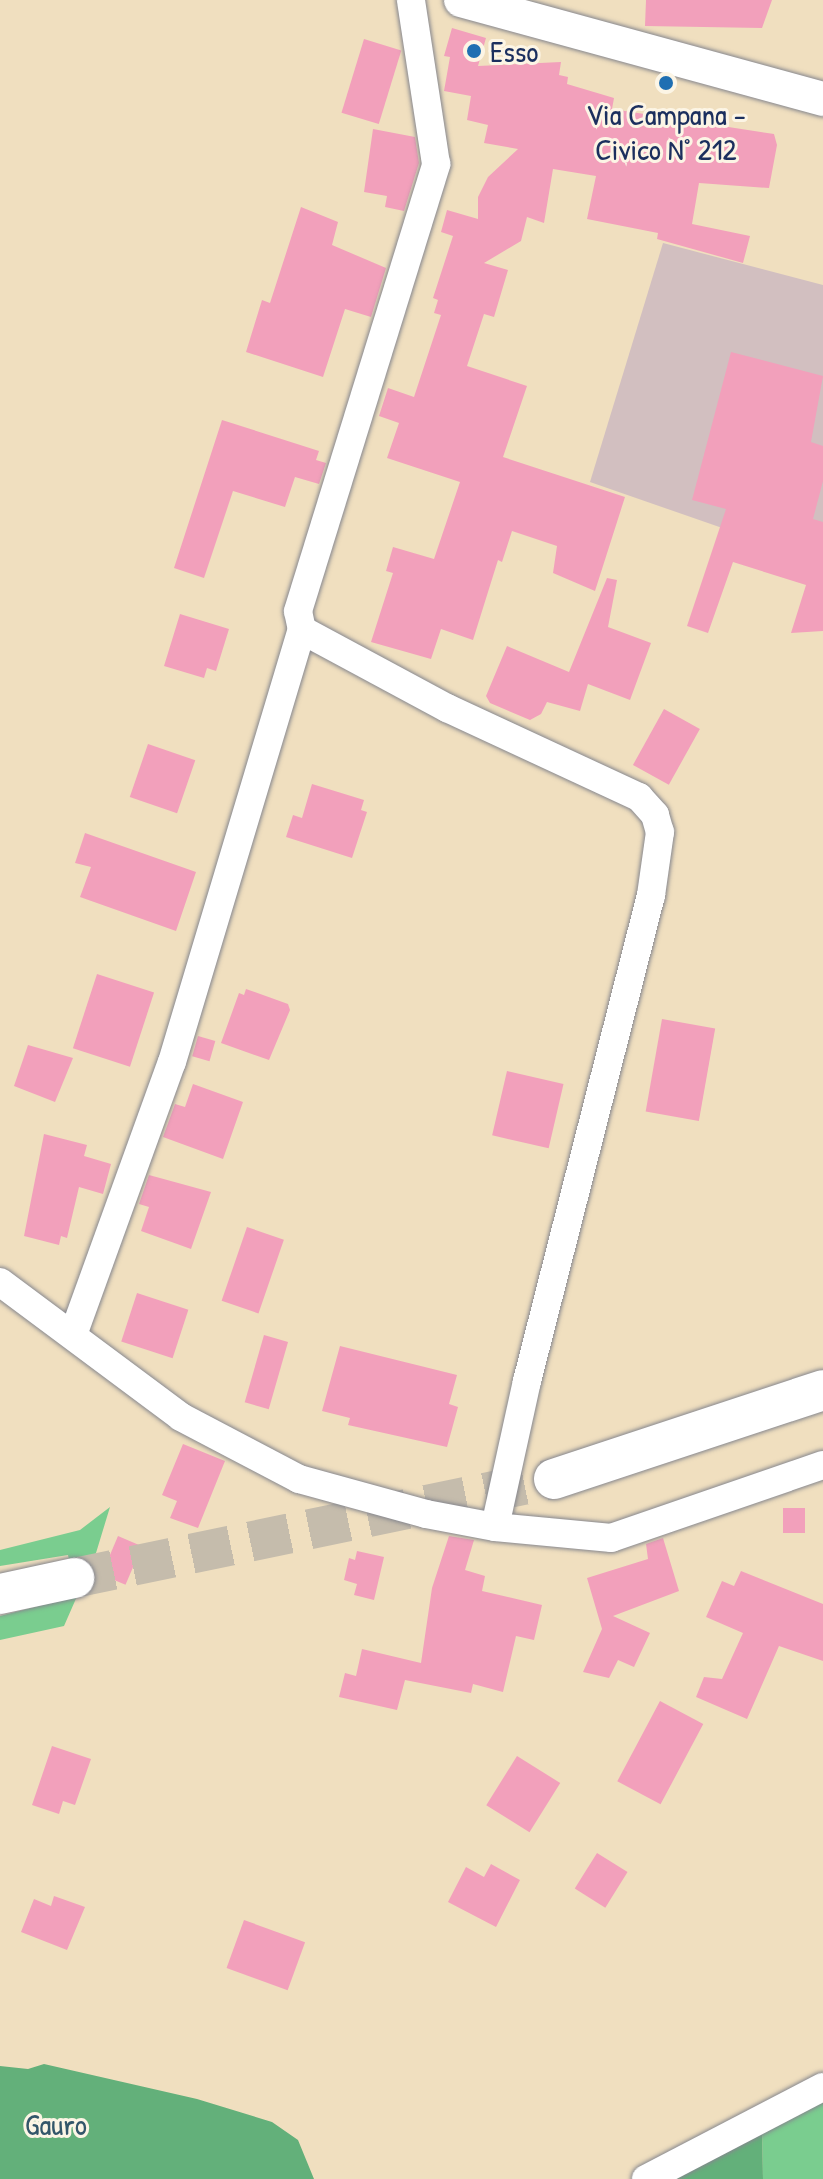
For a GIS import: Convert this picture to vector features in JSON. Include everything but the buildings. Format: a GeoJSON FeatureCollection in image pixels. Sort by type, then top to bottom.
{"type":"FeatureCollection","features":[{"type":"Feature","properties":{"kind":"main road"},"geometry":{"type":"LineString","coordinates":[[554,1479],[823,1390]]}},
{"type":"Feature","properties":{"kind":"main road"},"geometry":{"type":"LineString","coordinates":[[0,1594],[74,1578]]}},
{"type":"Feature","properties":{"kind":"street"},"geometry":{"type":"LineString","coordinates":[[73,1335],[172,1062],[302,630],[298,611],[436,164],[411,0]]}},
{"type":"Feature","properties":{"kind":"street"},"geometry":{"type":"LineString","coordinates":[[461,0],[823,99]]}},
{"type":"Feature","properties":{"kind":"street"},"geometry":{"type":"LineString","coordinates":[[302,630],[447,708],[639,797],[655,815],[660,832],[651,895],[534,1351],[495,1527]]}},
{"type":"Feature","properties":{"kind":"street"},"geometry":{"type":"LineString","coordinates":[[0,1282],[181,1417],[299,1479],[495,1527],[611,1538],[631,1535],[823,1465]]}},
{"type":"Feature","properties":{"kind":"street"},"geometry":{"type":"LineString","coordinates":[[646,2179],[823,2087]]}},
{"type":"Feature","properties":{"kind":"shaded area"},"geometry":{"type":"Polygon","coordinates":[[[663,243],[823,285],[823,563],[590,482],[663,243]]]}},
{"type":"Feature","properties":{"kind":"green space"},"geometry":{"type":"Polygon","coordinates":[[[110,1507],[96,1553],[64,1626],[0,1640],[0,1616],[77,1596],[68,1555],[0,1566],[0,1550],[80,1530],[110,1507]]]}},
{"type":"Feature","properties":{"kind":"green space","name":"Gauro"},"geometry":{"type":"Polygon","coordinates":[[[44,2064],[197,2099],[272,2122],[298,2140],[314,2179],[0,2179],[0,2066],[28,2069],[44,2064]]]}},
{"type":"Feature","properties":{"kind":"green space"},"geometry":{"type":"Polygon","coordinates":[[[823,2097],[823,2179],[763,2179],[762,2127],[823,2097]]]}},
{"type":"Feature","properties":{"kind":"green space"},"geometry":{"type":"Polygon","coordinates":[[[762,2127],[763,2179],[675,2179],[762,2127]]]}},
{"type":"Feature","properties":{"kind":"tunnel"},"geometry":{"type":"LineString","coordinates":[[74,1578],[554,1479]]}},
{"type":"Feature","properties":{"kind":"place","name":"Esso"},"geometry":{"type":"Point","coordinates":[474,51]}},
{"type":"Feature","properties":{"kind":"place","name":"Via Campana - Civico N° 212"},"geometry":{"type":"Point","coordinates":[666,83]}}]}
